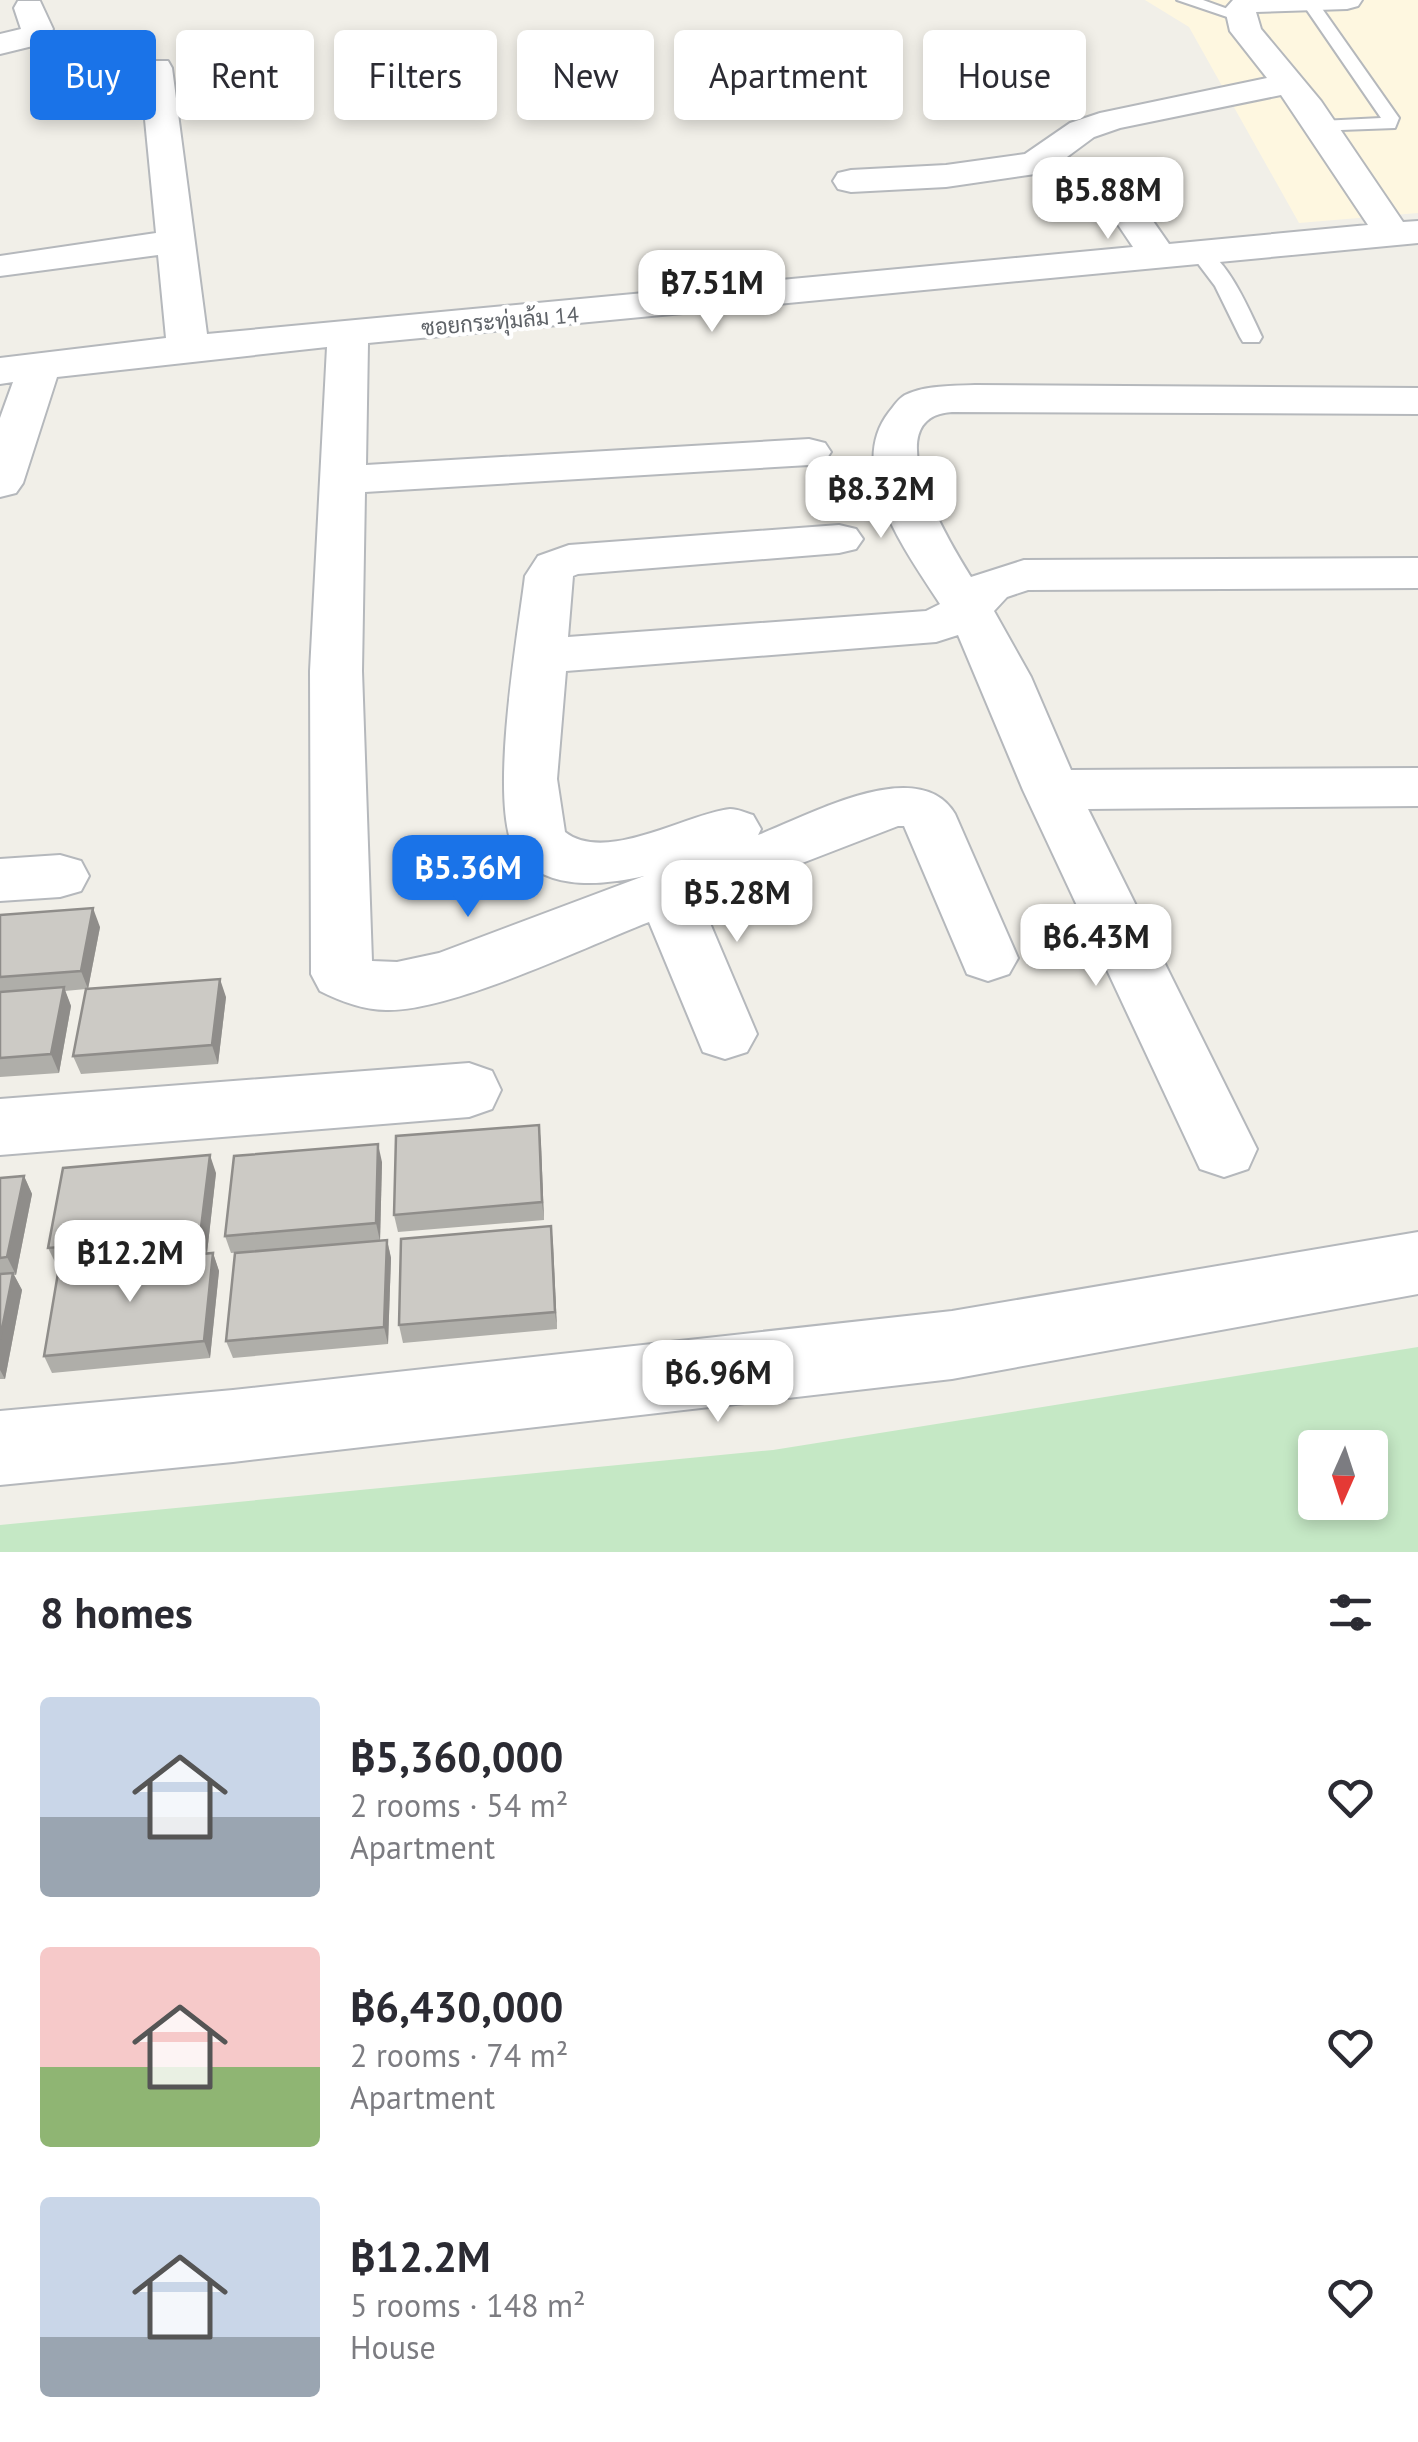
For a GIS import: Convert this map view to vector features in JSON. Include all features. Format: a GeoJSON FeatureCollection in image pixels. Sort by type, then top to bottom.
{"type":"FeatureCollection","features":[{"type":"Feature","properties":{"kind":"street"},"geometry":{"type":"LineString","coordinates":[[1347,0],[1248,3],[1240,9],[1246,31],[1406,234]]}},
{"type":"Feature","properties":{"kind":"street"},"geometry":{"type":"LineString","coordinates":[[0,44],[34,36],[37,29],[25,7]]}},
{"type":"Feature","properties":{"kind":"street"},"geometry":{"type":"LineString","coordinates":[[156,68],[188,348]]}},
{"type":"Feature","properties":{"kind":"street"},"geometry":{"type":"LineString","coordinates":[[851,182],[946,176],[1035,162],[1082,130],[1112,120],[1289,83]]}},
{"type":"Feature","properties":{"kind":"street"},"geometry":{"type":"LineString","coordinates":[[1112,189],[1159,257]]}},
{"type":"Feature","properties":{"kind":"street","name":"ซอยกระทุ่มล้ม 14"},"geometry":{"type":"LineString","coordinates":[[20,369],[188,348],[1406,234]]}},
{"type":"Feature","properties":{"kind":"street"},"geometry":{"type":"LineString","coordinates":[[7,266],[177,241]]}},
{"type":"Feature","properties":{"kind":"street"},"geometry":{"type":"LineString","coordinates":[[348,335],[336,670],[342,974],[363,986],[388,987],[423,981],[892,806],[913,806],[926,814],[988,958]]}},
{"type":"Feature","properties":{"kind":"street"},"geometry":{"type":"LineString","coordinates":[[0,484],[20,369]]}},
{"type":"Feature","properties":{"kind":"street"},"geometry":{"type":"LineString","coordinates":[[1224,1148],[1051,790],[984,637],[924,542],[894,459],[906,417],[918,405],[976,398],[1418,401]]}},
{"type":"Feature","properties":{"kind":"street"},"geometry":{"type":"LineString","coordinates":[[343,480],[809,452]]}},
{"type":"Feature","properties":{"kind":"street"},"geometry":{"type":"LineString","coordinates":[[819,794],[691,846],[620,859],[563,860],[538,842],[529,779],[540,656],[550,576],[555,566],[570,560],[839,539]]}},
{"type":"Feature","properties":{"kind":"street"},"geometry":{"type":"LineString","coordinates":[[540,656],[936,626],[966,612],[990,586],[1024,575],[1418,572]]}},
{"type":"Feature","properties":{"kind":"street"},"geometry":{"type":"LineString","coordinates":[[1051,790],[1418,787]]}},
{"type":"Feature","properties":{"kind":"street"},"geometry":{"type":"LineString","coordinates":[[0,880],[60,876]]}},
{"type":"Feature","properties":{"kind":"street"},"geometry":{"type":"LineString","coordinates":[[666,890],[724,1034]]}},
{"type":"Feature","properties":{"kind":"street"},"geometry":{"type":"LineString","coordinates":[[0,1128],[469,1090]]}},
{"type":"Feature","properties":{"kind":"street"},"geometry":{"type":"LineString","coordinates":[[0,1448],[233,1426],[952,1345],[1418,1263]]}},
{"type":"Feature","properties":{"kind":"lane"},"geometry":{"type":"LineString","coordinates":[[1186,0],[1242,17]]}},
{"type":"Feature","properties":{"kind":"lane"},"geometry":{"type":"LineString","coordinates":[[1308,1],[1390,118],[1388,124],[1322,127]]}},
{"type":"Feature","properties":{"kind":"lane"},"geometry":{"type":"LineString","coordinates":[[1200,253],[1225,284],[1251,336]]}},
{"type":"Feature","properties":{"kind":"shaded area"},"geometry":{"type":"Polygon","coordinates":[[[1145,0],[1418,0],[1418,213],[1299,223],[1189,27],[1145,0]]]}},
{"type":"Feature","properties":{"kind":"green space"},"geometry":{"type":"Polygon","coordinates":[[[1418,1347],[1418,1552],[0,1552],[0,1525],[773,1450],[1418,1347]]]}},
{"type":"Feature","properties":{"kind":"building"},"geometry":{"type":"Polygon","coordinates":[[[93,908],[81,971],[0,977],[0,915],[93,908]]]}},
{"type":"Feature","properties":{"kind":"building"},"geometry":{"type":"Polygon","coordinates":[[[220,979],[212,1045],[73,1056],[86,989],[220,979]]]}},
{"type":"Feature","properties":{"kind":"building"},"geometry":{"type":"Polygon","coordinates":[[[64,987],[51,1054],[0,1058],[0,992],[64,987]]]}},
{"type":"Feature","properties":{"kind":"building"},"geometry":{"type":"Polygon","coordinates":[[[539,1125],[542,1202],[394,1215],[396,1136],[539,1125]]]}},
{"type":"Feature","properties":{"kind":"building"},"geometry":{"type":"Polygon","coordinates":[[[378,1144],[376,1223],[225,1236],[234,1156],[378,1144]]]}},
{"type":"Feature","properties":{"kind":"building"},"geometry":{"type":"Polygon","coordinates":[[[210,1155],[200,1236],[48,1248],[63,1168],[210,1155]]]}},
{"type":"Feature","properties":{"kind":"building"},"geometry":{"type":"Polygon","coordinates":[[[24,1176],[7,1257],[0,1258],[0,1178],[24,1176]]]}},
{"type":"Feature","properties":{"kind":"building"},"geometry":{"type":"Polygon","coordinates":[[[551,1226],[555,1312],[399,1325],[401,1239],[551,1226]]]}},
{"type":"Feature","properties":{"kind":"building"},"geometry":{"type":"Polygon","coordinates":[[[387,1240],[384,1327],[226,1341],[235,1253],[387,1240]]]}},
{"type":"Feature","properties":{"kind":"building"},"geometry":{"type":"Polygon","coordinates":[[[213,1253],[204,1341],[44,1356],[59,1267],[213,1253]]]}},
{"type":"Feature","properties":{"kind":"building"},"geometry":{"type":"Polygon","coordinates":[[[13,1273],[0,1339],[0,1274],[13,1273]]]}}]}
